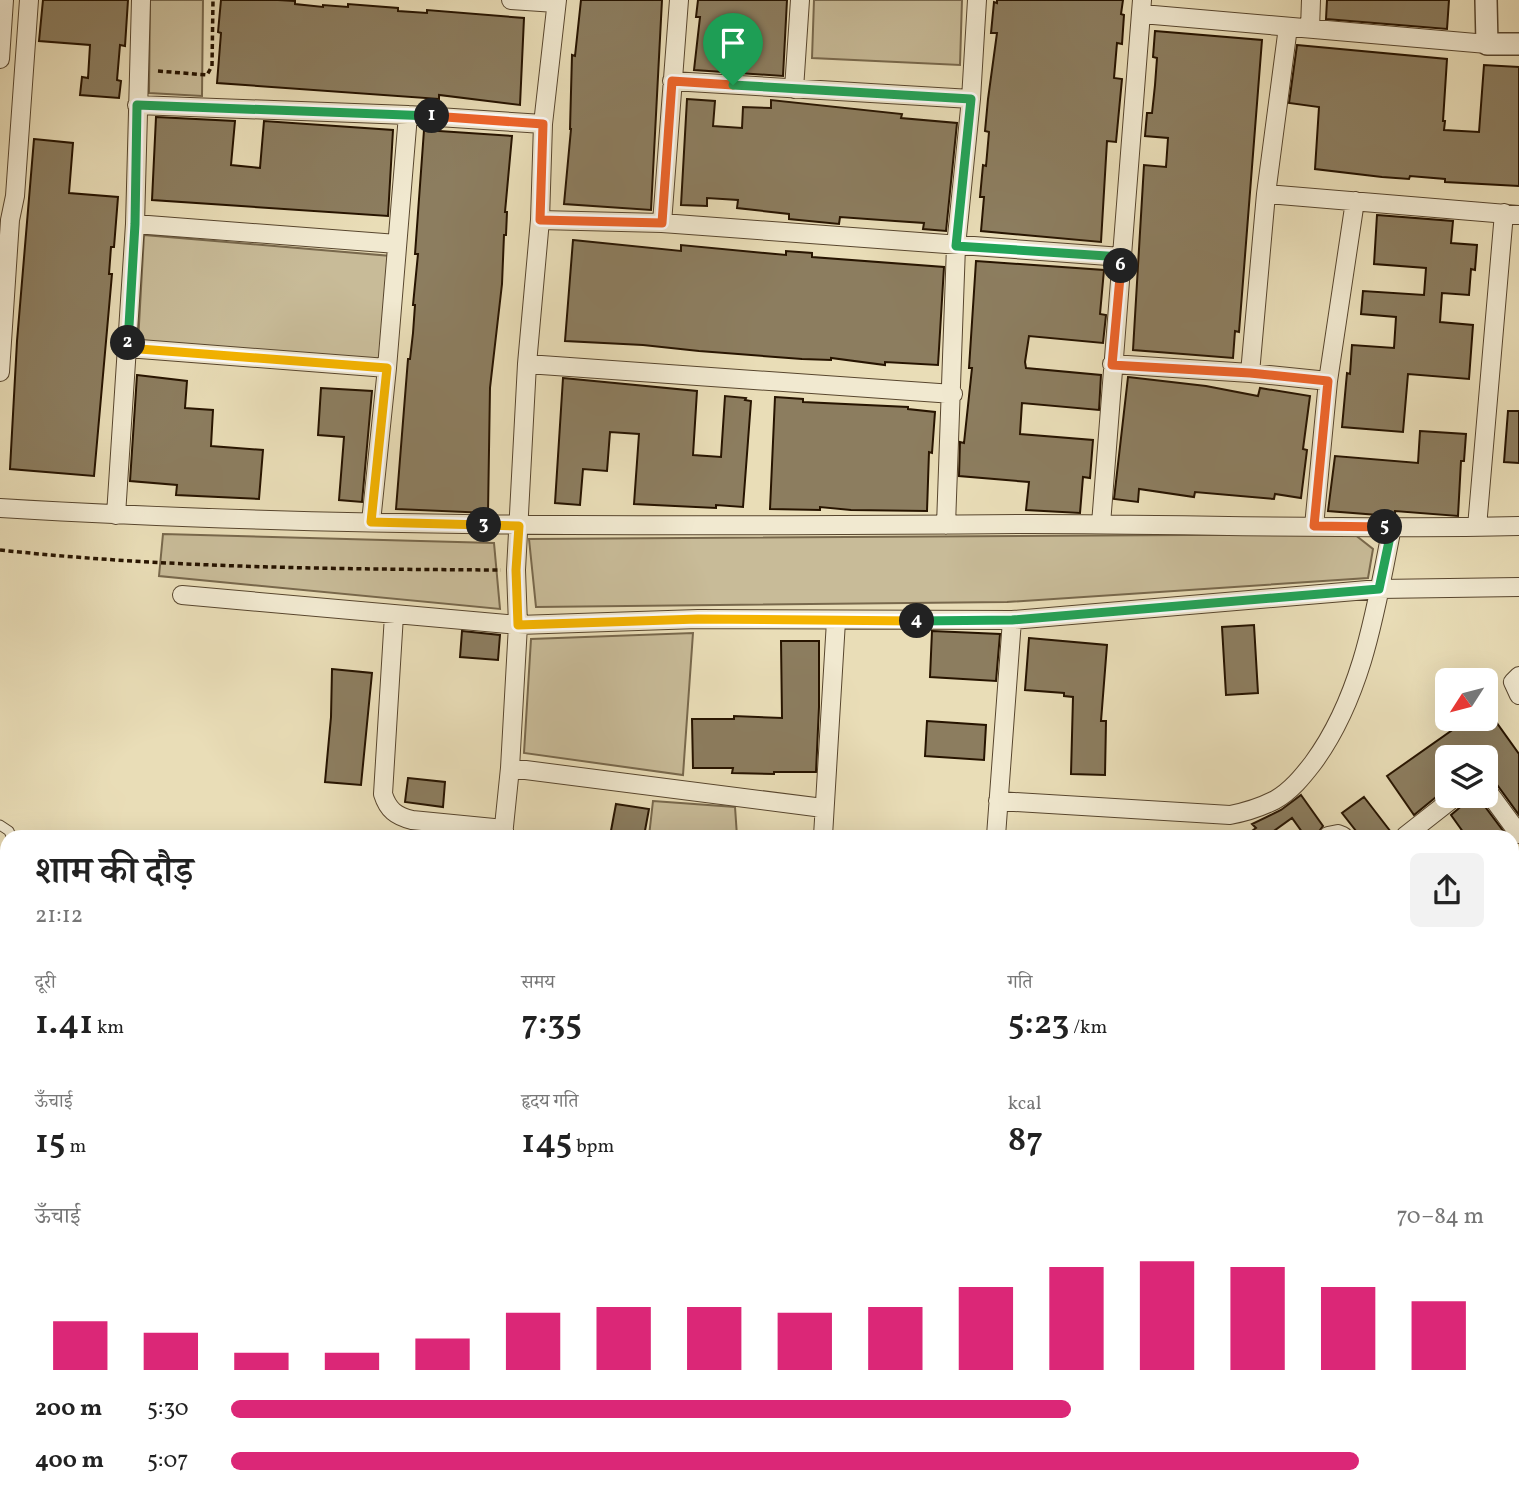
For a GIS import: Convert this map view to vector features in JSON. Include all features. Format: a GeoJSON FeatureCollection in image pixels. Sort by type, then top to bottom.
{"type":"FeatureCollection","features":[{"type":"Feature","properties":{"kind":"street"},"geometry":{"type":"LineString","coordinates":[[0,59],[4,0]]}},
{"type":"Feature","properties":{"kind":"street"},"geometry":{"type":"LineString","coordinates":[[0,372],[7,195],[29,0]]}},
{"type":"Feature","properties":{"kind":"street"},"geometry":{"type":"LineString","coordinates":[[116,515],[135,224],[141,0]]}},
{"type":"Feature","properties":{"kind":"street"},"geometry":{"type":"LineString","coordinates":[[503,830],[510,768],[518,625],[516,570],[527,364],[540,220],[543,124],[556,2],[511,0]]}},
{"type":"Feature","properties":{"kind":"street"},"geometry":{"type":"LineString","coordinates":[[662,223],[679,0]]}},
{"type":"Feature","properties":{"kind":"street"},"geometry":{"type":"LineString","coordinates":[[794,89],[800,0]]}},
{"type":"Feature","properties":{"kind":"street"},"geometry":{"type":"LineString","coordinates":[[946,525],[953,394],[956,246],[971,99],[977,0]]}},
{"type":"Feature","properties":{"kind":"street"},"geometry":{"type":"LineString","coordinates":[[1310,29],[1311,0]]}},
{"type":"Feature","properties":{"kind":"street"},"geometry":{"type":"LineString","coordinates":[[1486,0],[1487,44]]}},
{"type":"Feature","properties":{"kind":"street"},"geometry":{"type":"LineString","coordinates":[[1101,524],[1142,7],[1288,27],[1487,44],[1519,44]]}},
{"type":"Feature","properties":{"kind":"street"},"geometry":{"type":"LineString","coordinates":[[1250,373],[1266,194],[1288,27]]}},
{"type":"Feature","properties":{"kind":"street"},"geometry":{"type":"LineString","coordinates":[[672,81],[971,99]]}},
{"type":"Feature","properties":{"kind":"street"},"geometry":{"type":"LineString","coordinates":[[137,105],[408,115],[543,124]]}},
{"type":"Feature","properties":{"kind":"street"},"geometry":{"type":"LineString","coordinates":[[371,522],[408,115]]}},
{"type":"Feature","properties":{"kind":"street"},"geometry":{"type":"LineString","coordinates":[[1266,194],[1511,214],[1477,527]]}},
{"type":"Feature","properties":{"kind":"street"},"geometry":{"type":"LineString","coordinates":[[1314,526],[1328,381],[1355,201]]}},
{"type":"Feature","properties":{"kind":"street"},"geometry":{"type":"LineString","coordinates":[[540,220],[662,223],[1122,257]]}},
{"type":"Feature","properties":{"kind":"street"},"geometry":{"type":"LineString","coordinates":[[135,224],[397,244]]}},
{"type":"Feature","properties":{"kind":"street"},"geometry":{"type":"LineString","coordinates":[[127,348],[387,368]]}},
{"type":"Feature","properties":{"kind":"street"},"geometry":{"type":"LineString","coordinates":[[527,364],[953,394]]}},
{"type":"Feature","properties":{"kind":"street"},"geometry":{"type":"LineString","coordinates":[[1112,365],[1250,373],[1328,381]]}},
{"type":"Feature","properties":{"kind":"street"},"geometry":{"type":"LineString","coordinates":[[0,508],[116,515],[519,526],[1519,526]]}},
{"type":"Feature","properties":{"kind":"street"},"geometry":{"type":"LineString","coordinates":[[999,801],[1230,815],[1278,799],[1301,779],[1320,753],[1338,722],[1356,681],[1392,527]]}},
{"type":"Feature","properties":{"kind":"street"},"geometry":{"type":"LineString","coordinates":[[182,595],[518,625],[698,619],[1012,620],[1379,589],[1519,587]]}},
{"type":"Feature","properties":{"kind":"street"},"geometry":{"type":"LineString","coordinates":[[394,615],[383,794],[387,806],[411,828],[448,830]]}},
{"type":"Feature","properties":{"kind":"street"},"geometry":{"type":"LineString","coordinates":[[997,830],[1012,620]]}},
{"type":"Feature","properties":{"kind":"street"},"geometry":{"type":"LineString","coordinates":[[823,830],[836,621]]}},
{"type":"Feature","properties":{"kind":"street"},"geometry":{"type":"LineString","coordinates":[[1519,676],[1513,682],[1519,695]]}},
{"type":"Feature","properties":{"kind":"street"},"geometry":{"type":"LineString","coordinates":[[510,768],[823,808]]}},
{"type":"Feature","properties":{"kind":"street"},"geometry":{"type":"LineString","coordinates":[[1498,805],[1516,830]]}},
{"type":"Feature","properties":{"kind":"street"},"geometry":{"type":"LineString","coordinates":[[1413,830],[1441,808]]}},
{"type":"Feature","properties":{"kind":"path"},"geometry":{"type":"LineString","coordinates":[[153,63],[159,73],[207,75],[212,66],[213,0]]}},
{"type":"Feature","properties":{"kind":"path"},"geometry":{"type":"LineString","coordinates":[[0,550],[90,560],[263,568],[516,570]]}},
{"type":"Feature","properties":{"kind":"shaded area"},"geometry":{"type":"Polygon","coordinates":[[[150,0],[203,0],[202,96],[149,93],[150,0]]]}},
{"type":"Feature","properties":{"kind":"shaded area"},"geometry":{"type":"Polygon","coordinates":[[[814,0],[962,0],[960,65],[812,58],[814,0]]]}},
{"type":"Feature","properties":{"kind":"shaded area"},"geometry":{"type":"Polygon","coordinates":[[[144,235],[391,256],[379,359],[138,342],[144,235]]]}},
{"type":"Feature","properties":{"kind":"shaded area"},"geometry":{"type":"Polygon","coordinates":[[[163,534],[494,543],[500,609],[159,576],[163,534]]]}},
{"type":"Feature","properties":{"kind":"shaded area"},"geometry":{"type":"Polygon","coordinates":[[[1354,534],[1373,549],[1368,578],[1007,602],[536,607],[529,539],[1354,534]]]}},
{"type":"Feature","properties":{"kind":"shaded area"},"geometry":{"type":"Polygon","coordinates":[[[693,633],[683,775],[524,753],[531,639],[693,633]]]}},
{"type":"Feature","properties":{"kind":"shaded area"},"geometry":{"type":"Polygon","coordinates":[[[653,801],[735,807],[737,830],[650,830],[653,801]]]}},
{"type":"Feature","properties":{"kind":"building"},"geometry":{"type":"Polygon","coordinates":[[[43,0],[128,0],[125,46],[120,45],[117,80],[121,81],[119,98],[80,95],[82,77],[88,78],[90,45],[39,41],[43,0]]]}},
{"type":"Feature","properties":{"kind":"building"},"geometry":{"type":"Polygon","coordinates":[[[221,0],[295,1],[295,4],[323,7],[348,7],[348,4],[398,8],[398,11],[427,13],[427,10],[524,18],[520,105],[439,95],[439,99],[217,83],[221,0]]]}},
{"type":"Feature","properties":{"kind":"building"},"geometry":{"type":"Polygon","coordinates":[[[581,0],[662,0],[651,210],[564,204],[571,129],[572,55],[575,56],[581,0]]]}},
{"type":"Feature","properties":{"kind":"building"},"geometry":{"type":"Polygon","coordinates":[[[698,0],[787,0],[783,76],[694,70],[700,17],[696,17],[698,0]]]}},
{"type":"Feature","properties":{"kind":"building"},"geometry":{"type":"Polygon","coordinates":[[[997,0],[1123,0],[1122,44],[1117,43],[1114,78],[1122,79],[1116,142],[1107,141],[1101,242],[981,231],[984,197],[980,197],[989,132],[985,131],[997,33],[991,33],[994,2],[997,3],[997,0]]]}},
{"type":"Feature","properties":{"kind":"building"},"geometry":{"type":"Polygon","coordinates":[[[1327,0],[1449,0],[1447,29],[1326,19],[1327,0]]]}},
{"type":"Feature","properties":{"kind":"building"},"geometry":{"type":"Polygon","coordinates":[[[1155,31],[1262,40],[1239,332],[1235,331],[1233,358],[1133,350],[1144,165],[1166,167],[1168,138],[1145,136],[1147,113],[1152,113],[1155,85],[1155,31]]]}},
{"type":"Feature","properties":{"kind":"building"},"geometry":{"type":"Polygon","coordinates":[[[1297,45],[1447,59],[1444,130],[1479,132],[1484,65],[1519,67],[1519,186],[1445,182],[1445,179],[1410,176],[1409,179],[1382,177],[1315,169],[1319,107],[1289,103],[1297,45]]]}},
{"type":"Feature","properties":{"kind":"building"},"geometry":{"type":"Polygon","coordinates":[[[687,99],[715,101],[713,126],[742,128],[743,107],[771,108],[771,100],[902,114],[901,118],[957,123],[946,231],[923,229],[924,223],[840,217],[839,224],[789,219],[789,214],[737,208],[738,200],[707,198],[707,206],[681,205],[687,99]]]}},
{"type":"Feature","properties":{"kind":"building"},"geometry":{"type":"Polygon","coordinates":[[[156,117],[235,121],[231,165],[260,168],[264,121],[393,130],[388,216],[152,200],[156,117]]]}},
{"type":"Feature","properties":{"kind":"building"},"geometry":{"type":"Polygon","coordinates":[[[424,130],[512,136],[502,284],[490,388],[488,513],[396,509],[408,359],[413,333],[418,254],[415,254],[424,130]]]}},
{"type":"Feature","properties":{"kind":"building"},"geometry":{"type":"Polygon","coordinates":[[[34,139],[73,143],[69,193],[118,197],[114,247],[111,247],[109,274],[112,274],[94,476],[10,469],[17,341],[34,139]]]}},
{"type":"Feature","properties":{"kind":"building"},"geometry":{"type":"Polygon","coordinates":[[[1377,215],[1453,221],[1451,243],[1477,245],[1475,270],[1471,269],[1469,295],[1442,293],[1440,322],[1473,325],[1469,379],[1408,374],[1403,432],[1342,427],[1352,345],[1394,348],[1396,317],[1361,314],[1363,291],[1424,295],[1426,268],[1374,264],[1377,215]]]}},
{"type":"Feature","properties":{"kind":"building"},"geometry":{"type":"Polygon","coordinates":[[[573,240],[681,251],[681,245],[786,255],[786,251],[812,253],[812,257],[944,267],[938,365],[885,362],[885,365],[831,358],[802,359],[565,341],[573,240]]]}},
{"type":"Feature","properties":{"kind":"building"},"geometry":{"type":"Polygon","coordinates":[[[976,261],[1104,270],[1100,314],[1106,315],[1103,343],[1029,336],[1025,362],[1026,368],[1101,375],[1099,410],[1022,403],[1020,434],[1093,440],[1090,478],[1083,477],[1080,513],[1026,510],[1029,482],[959,476],[960,442],[964,443],[972,368],[969,368],[976,261]]]}},
{"type":"Feature","properties":{"kind":"building"},"geometry":{"type":"Polygon","coordinates":[[[137,375],[187,381],[185,408],[213,410],[211,446],[263,450],[259,499],[176,495],[177,485],[130,481],[137,375]]]}},
{"type":"Feature","properties":{"kind":"building"},"geometry":{"type":"Polygon","coordinates":[[[1128,377],[1206,386],[1258,396],[1260,388],[1310,396],[1303,449],[1307,450],[1301,498],[1275,494],[1274,499],[1195,492],[1194,497],[1139,489],[1138,502],[1114,499],[1128,377]]]}},
{"type":"Feature","properties":{"kind":"building"},"geometry":{"type":"Polygon","coordinates":[[[563,378],[697,391],[693,455],[721,457],[725,396],[751,401],[743,507],[634,504],[639,434],[610,432],[607,471],[583,469],[580,505],[555,503],[563,378]]]}},
{"type":"Feature","properties":{"kind":"building"},"geometry":{"type":"Polygon","coordinates":[[[321,388],[372,391],[362,502],[339,500],[344,437],[318,435],[321,388]]]}},
{"type":"Feature","properties":{"kind":"building"},"geometry":{"type":"Polygon","coordinates":[[[775,397],[803,399],[803,402],[908,407],[935,412],[932,453],[929,452],[927,511],[820,507],[820,510],[770,509],[775,397]]]}},
{"type":"Feature","properties":{"kind":"building"},"geometry":{"type":"Polygon","coordinates":[[[1508,411],[1519,411],[1519,463],[1504,462],[1508,411]]]}},
{"type":"Feature","properties":{"kind":"building"},"geometry":{"type":"Polygon","coordinates":[[[1420,431],[1466,434],[1464,461],[1461,461],[1458,516],[1395,511],[1395,516],[1391,516],[1328,511],[1335,456],[1418,463],[1420,431]]]}},
{"type":"Feature","properties":{"kind":"building"},"geometry":{"type":"Polygon","coordinates":[[[1254,625],[1258,693],[1226,695],[1222,627],[1254,625]]]}},
{"type":"Feature","properties":{"kind":"building"},"geometry":{"type":"Polygon","coordinates":[[[462,631],[500,635],[498,660],[460,657],[462,631]]]}},
{"type":"Feature","properties":{"kind":"building"},"geometry":{"type":"Polygon","coordinates":[[[932,631],[1000,634],[996,681],[930,677],[932,631]]]}},
{"type":"Feature","properties":{"kind":"building"},"geometry":{"type":"Polygon","coordinates":[[[1029,638],[1107,645],[1101,721],[1106,721],[1105,775],[1071,774],[1073,697],[1064,696],[1064,693],[1025,690],[1029,638]]]}},
{"type":"Feature","properties":{"kind":"building"},"geometry":{"type":"Polygon","coordinates":[[[781,641],[819,641],[816,772],[732,773],[733,768],[693,768],[692,719],[734,719],[734,716],[782,718],[781,641]]]}},
{"type":"Feature","properties":{"kind":"building"},"geometry":{"type":"Polygon","coordinates":[[[332,669],[372,673],[361,785],[325,782],[332,669]]]}},
{"type":"Feature","properties":{"kind":"building"},"geometry":{"type":"Polygon","coordinates":[[[927,721],[986,725],[984,760],[925,756],[927,721]]]}},
{"type":"Feature","properties":{"kind":"building"},"geometry":{"type":"Polygon","coordinates":[[[1498,725],[1519,754],[1519,815],[1498,786],[1498,745],[1435,745],[1435,798],[1414,815],[1387,776],[1450,732],[1498,732],[1498,725]]]}},
{"type":"Feature","properties":{"kind":"building"},"geometry":{"type":"Polygon","coordinates":[[[408,778],[445,782],[443,807],[405,802],[408,778]]]}},
{"type":"Feature","properties":{"kind":"building"},"geometry":{"type":"Polygon","coordinates":[[[1301,795],[1323,826],[1320,830],[1301,830],[1292,818],[1275,830],[1253,830],[1256,828],[1252,824],[1281,810],[1301,795]]]}},
{"type":"Feature","properties":{"kind":"building"},"geometry":{"type":"Polygon","coordinates":[[[1364,797],[1389,830],[1355,830],[1342,813],[1364,797]]]}},
{"type":"Feature","properties":{"kind":"building"},"geometry":{"type":"Polygon","coordinates":[[[616,804],[649,809],[645,830],[611,830],[616,804]]]}},
{"type":"Feature","properties":{"kind":"building"},"geometry":{"type":"Polygon","coordinates":[[[1459,808],[1486,808],[1502,830],[1462,830],[1451,815],[1459,808]]]}},
{"type":"Feature","properties":{"kind":"route"},"geometry":{"type":"LineString","coordinates":[[672,81],[733,85],[971,99],[956,246],[1122,257],[1112,365],[1250,373],[1328,381],[1314,526],[1392,527],[1379,589],[1012,620],[698,619],[518,625],[516,570],[519,526],[371,522],[387,368],[127,348],[135,224],[137,105],[408,115],[543,124],[540,220],[662,223],[672,81]]}}]}
